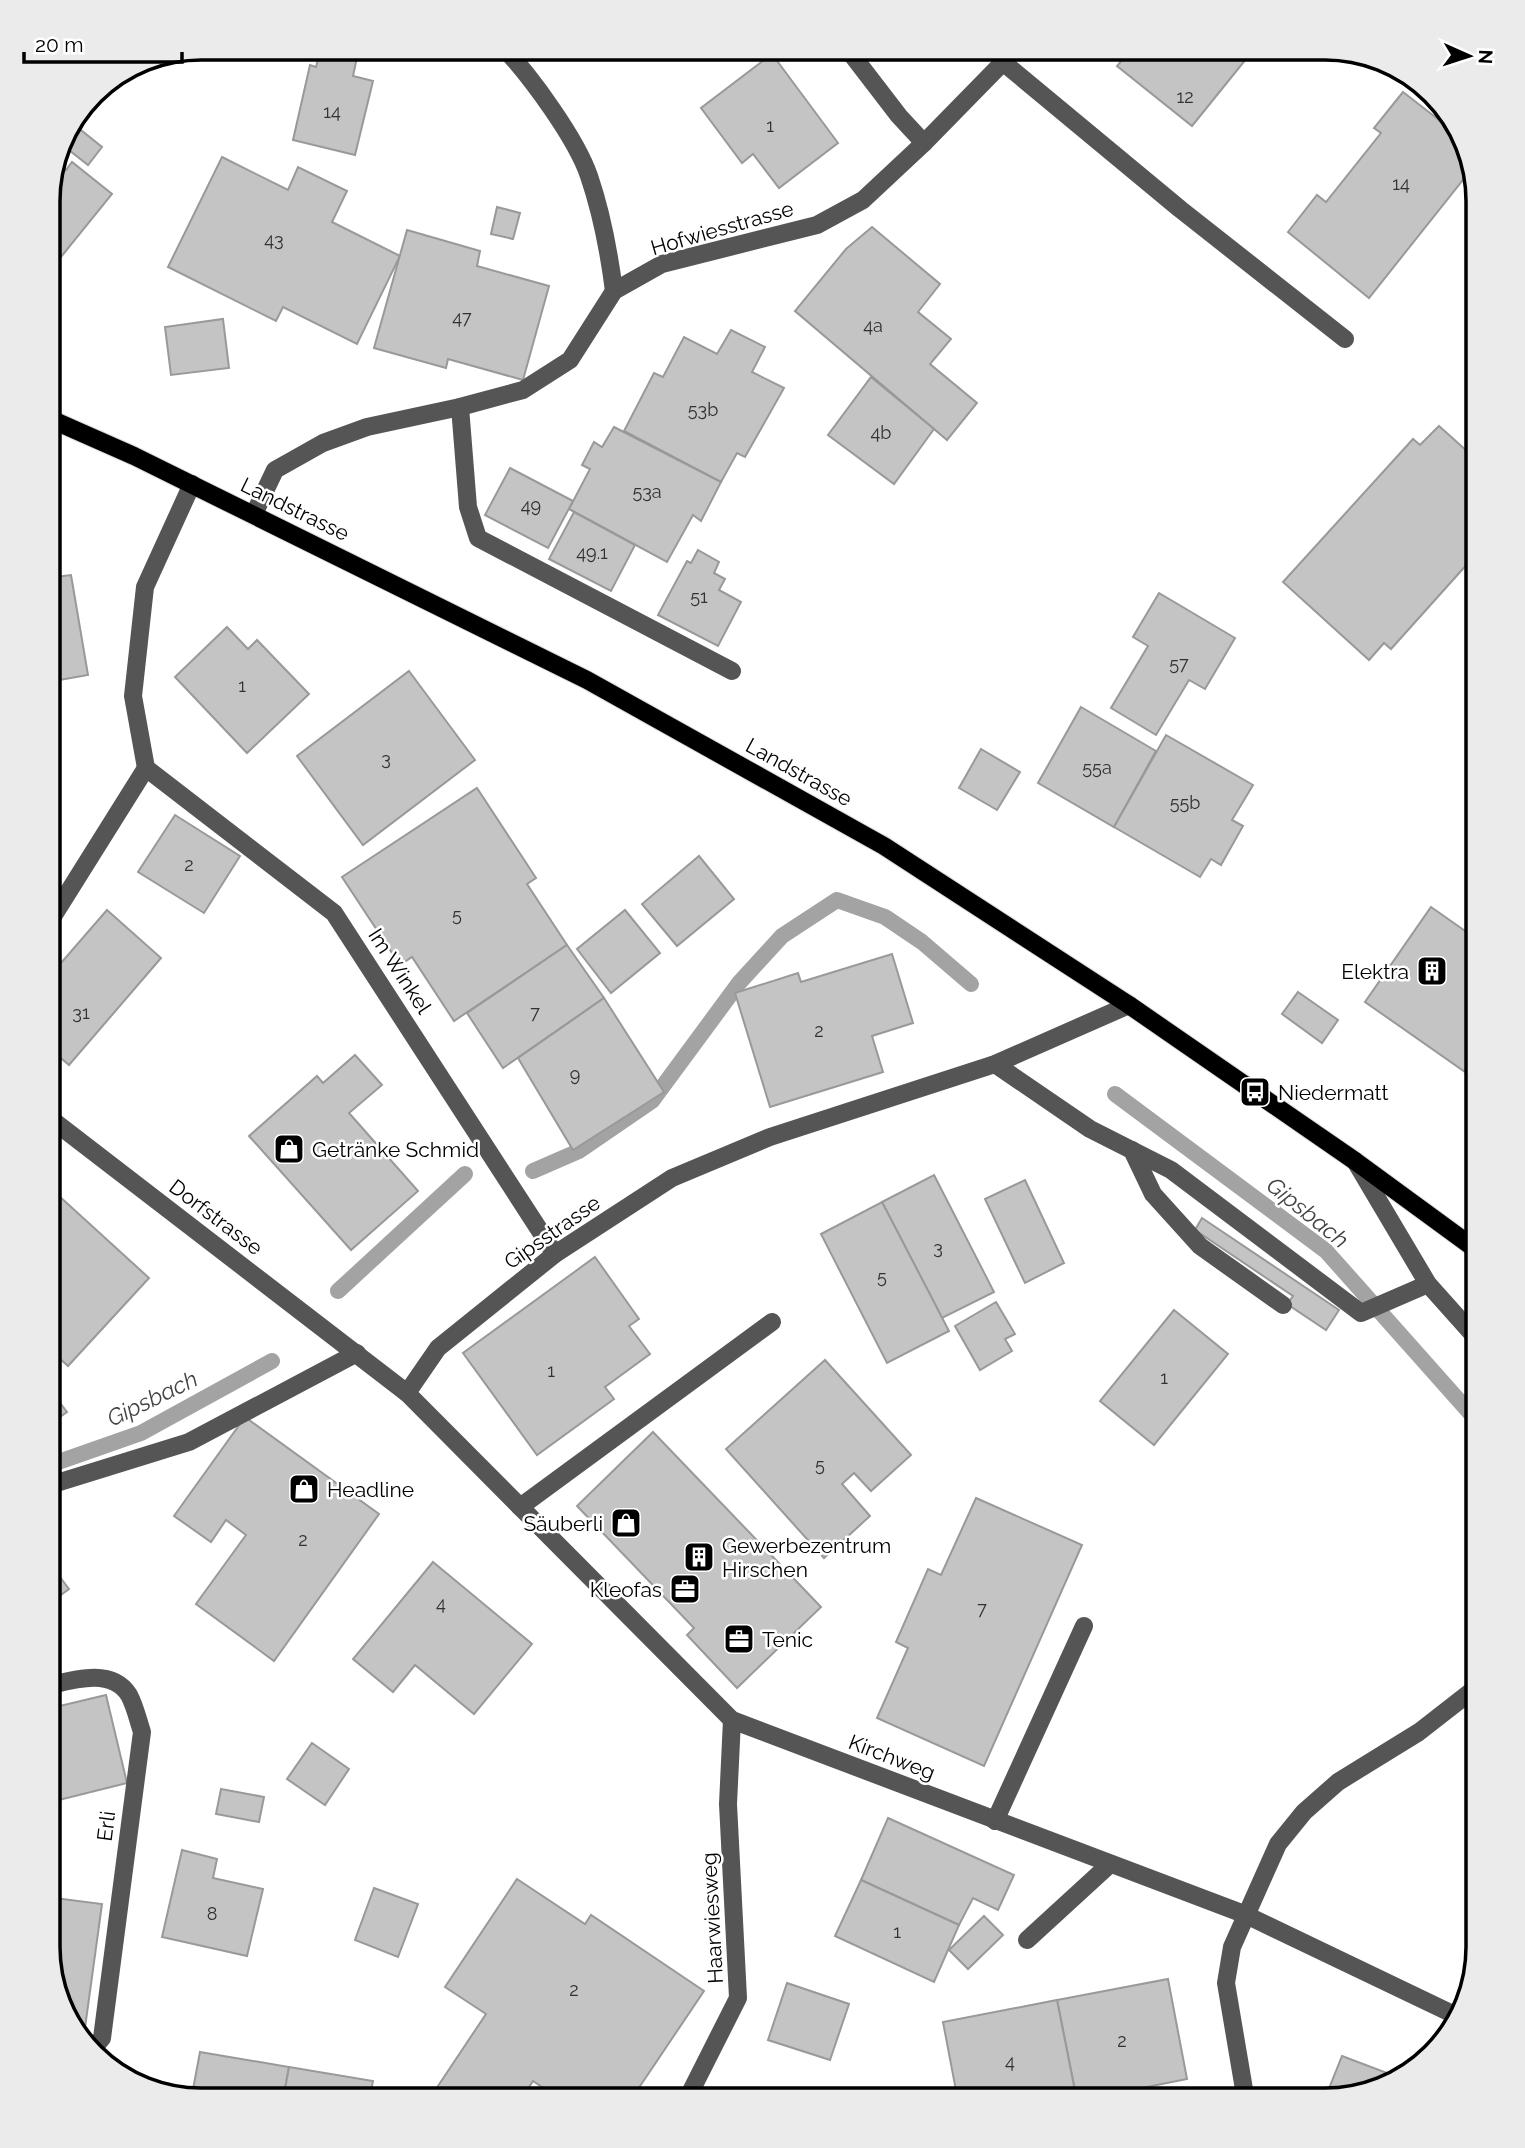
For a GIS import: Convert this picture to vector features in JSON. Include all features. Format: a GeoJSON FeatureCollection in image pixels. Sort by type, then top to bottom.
{"type":"FeatureCollection","features":[{"type":"Feature","properties":{"kind":"main road","name":"Landstrasse"},"geometry":{"type":"LineString","coordinates":[[60,424],[254,514],[587,680],[884,846],[1129,1005],[1355,1161],[1466,1242]]}},
{"type":"Feature","properties":{"kind":"street"},"geometry":{"type":"LineString","coordinates":[[513,60],[553,113],[588,174],[606,237],[614,292]]}},
{"type":"Feature","properties":{"kind":"street"},"geometry":{"type":"LineString","coordinates":[[856,60],[924,144]]}},
{"type":"Feature","properties":{"kind":"street","name":"Hofwiesstrasse"},"geometry":{"type":"LineString","coordinates":[[254,514],[275,470],[323,443],[367,427],[523,390],[570,360],[614,292],[662,264],[817,225],[863,200],[924,144],[1006,60]]}},
{"type":"Feature","properties":{"kind":"street"},"geometry":{"type":"LineString","coordinates":[[1004,63],[1180,209],[1345,339]]}},
{"type":"Feature","properties":{"kind":"street"},"geometry":{"type":"LineString","coordinates":[[460,407],[468,507],[478,538],[732,670]]}},
{"type":"Feature","properties":{"kind":"street"},"geometry":{"type":"LineString","coordinates":[[60,905],[146,768],[133,696],[145,587],[192,484]]}},
{"type":"Feature","properties":{"kind":"street","name":"Im Winkel"},"geometry":{"type":"LineString","coordinates":[[146,768],[334,912],[555,1254]]}},
{"type":"Feature","properties":{"kind":"street","name":"Gipsstrasse"},"geometry":{"type":"LineString","coordinates":[[407,1393],[438,1348],[555,1254],[672,1178],[770,1137],[996,1064],[1129,1005]]}},
{"type":"Feature","properties":{"kind":"street"},"geometry":{"type":"LineString","coordinates":[[996,1064],[1090,1129],[1171,1170],[1362,1313],[1428,1284]]}},
{"type":"Feature","properties":{"kind":"street","name":"Dorfstrasse"},"geometry":{"type":"LineString","coordinates":[[60,1126],[357,1353]]}},
{"type":"Feature","properties":{"kind":"street"},"geometry":{"type":"LineString","coordinates":[[1132,1150],[1153,1194],[1200,1247],[1283,1305]]}},
{"type":"Feature","properties":{"kind":"street"},"geometry":{"type":"LineString","coordinates":[[1355,1161],[1428,1284],[1466,1327]]}},
{"type":"Feature","properties":{"kind":"street"},"geometry":{"type":"LineString","coordinates":[[520,1507],[772,1322]]}},
{"type":"Feature","properties":{"kind":"street"},"geometry":{"type":"LineString","coordinates":[[60,1482],[189,1442],[357,1353],[407,1393]]}},
{"type":"Feature","properties":{"kind":"street","name":"Kirchweg"},"geometry":{"type":"LineString","coordinates":[[407,1393],[732,1720],[1244,1914],[1450,2013]]}},
{"type":"Feature","properties":{"kind":"street"},"geometry":{"type":"LineString","coordinates":[[995,1821],[1084,1626]]}},
{"type":"Feature","properties":{"kind":"street","name":"Erli"},"geometry":{"type":"LineString","coordinates":[[60,1683],[84,1677],[106,1678],[128,1693],[142,1732],[102,2038],[98,2043]]}},
{"type":"Feature","properties":{"kind":"street"},"geometry":{"type":"LineString","coordinates":[[1243,2088],[1226,1983],[1232,1947],[1244,1914],[1278,1844],[1304,1812],[1338,1782],[1419,1732],[1466,1695]]}},
{"type":"Feature","properties":{"kind":"street","name":"Haarwiesweg"},"geometry":{"type":"LineString","coordinates":[[693,2088],[738,1998],[728,1804],[732,1720]]}},
{"type":"Feature","properties":{"kind":"street"},"geometry":{"type":"LineString","coordinates":[[1027,1940],[1110,1864]]}},
{"type":"Feature","properties":{"kind":"building"},"geometry":{"type":"Polygon","coordinates":[[[318,60],[356,60],[353,76],[373,81],[355,155],[293,140],[310,65],[316,67],[318,60]]]}},
{"type":"Feature","properties":{"kind":"building"},"geometry":{"type":"Polygon","coordinates":[[[764,60],[776,60],[838,143],[779,188],[753,154],[742,163],[701,108],[764,60]]]}},
{"type":"Feature","properties":{"kind":"building"},"geometry":{"type":"Polygon","coordinates":[[[1122,60],[1245,60],[1192,126],[1117,66],[1122,60]]]}},
{"type":"Feature","properties":{"kind":"building"},"geometry":{"type":"Polygon","coordinates":[[[1403,92],[1442,123],[1455,146],[1464,179],[1369,298],[1288,232],[1317,195],[1326,202],[1381,133],[1374,128],[1403,92]]]}},
{"type":"Feature","properties":{"kind":"building"},"geometry":{"type":"Polygon","coordinates":[[[79,129],[102,147],[88,165],[69,150],[79,129]]]}},
{"type":"Feature","properties":{"kind":"building"},"geometry":{"type":"Polygon","coordinates":[[[222,157],[288,190],[298,167],[347,191],[332,222],[400,256],[357,344],[283,307],[276,321],[168,267],[222,157]]]}},
{"type":"Feature","properties":{"kind":"building"},"geometry":{"type":"Polygon","coordinates":[[[72,162],[112,194],[60,258],[60,191],[63,168],[66,170],[72,162]]]}},
{"type":"Feature","properties":{"kind":"building"},"geometry":{"type":"Polygon","coordinates":[[[497,207],[520,213],[513,239],[491,234],[497,207]]]}},
{"type":"Feature","properties":{"kind":"building"},"geometry":{"type":"Polygon","coordinates":[[[872,227],[940,284],[918,312],[951,339],[930,364],[977,403],[947,440],[795,311],[846,249],[872,227]]]}},
{"type":"Feature","properties":{"kind":"building"},"geometry":{"type":"Polygon","coordinates":[[[407,230],[480,251],[477,266],[549,286],[523,380],[448,359],[446,368],[374,348],[407,230]]]}},
{"type":"Feature","properties":{"kind":"building"},"geometry":{"type":"Polygon","coordinates":[[[223,319],[229,368],[171,375],[165,327],[223,319]]]}},
{"type":"Feature","properties":{"kind":"building"},"geometry":{"type":"Polygon","coordinates":[[[731,330],[765,347],[752,372],[784,388],[745,457],[737,453],[721,482],[624,431],[654,373],[663,377],[684,337],[717,354],[731,330]]]}},
{"type":"Feature","properties":{"kind":"building"},"geometry":{"type":"Polygon","coordinates":[[[871,377],[934,429],[894,484],[828,435],[871,377]]]}},
{"type":"Feature","properties":{"kind":"building"},"geometry":{"type":"Polygon","coordinates":[[[1439,426],[1466,450],[1466,565],[1391,649],[1384,643],[1369,660],[1283,582],[1413,439],[1420,445],[1439,426]]]}},
{"type":"Feature","properties":{"kind":"building"},"geometry":{"type":"Polygon","coordinates":[[[614,427],[721,482],[701,521],[693,515],[667,562],[569,509],[590,469],[582,465],[594,442],[602,447],[614,427]]]}},
{"type":"Feature","properties":{"kind":"building"},"geometry":{"type":"Polygon","coordinates":[[[510,468],[573,501],[548,548],[485,515],[510,468]]]}},
{"type":"Feature","properties":{"kind":"building"},"geometry":{"type":"Polygon","coordinates":[[[574,512],[635,545],[611,591],[549,559],[574,512]]]}},
{"type":"Feature","properties":{"kind":"building"},"geometry":{"type":"Polygon","coordinates":[[[698,550],[719,562],[714,573],[725,579],[719,590],[741,602],[718,646],[658,615],[687,561],[691,563],[698,550]]]}},
{"type":"Feature","properties":{"kind":"building"},"geometry":{"type":"Polygon","coordinates":[[[71,575],[88,675],[60,680],[60,576],[71,575]]]}},
{"type":"Feature","properties":{"kind":"building"},"geometry":{"type":"Polygon","coordinates":[[[1159,593],[1235,638],[1205,689],[1189,680],[1156,735],[1111,708],[1148,646],[1133,637],[1159,593]]]}},
{"type":"Feature","properties":{"kind":"building"},"geometry":{"type":"Polygon","coordinates":[[[227,627],[248,649],[257,640],[309,694],[247,753],[175,677],[227,627]]]}},
{"type":"Feature","properties":{"kind":"building"},"geometry":{"type":"Polygon","coordinates":[[[409,671],[475,760],[363,845],[297,756],[409,671]]]}},
{"type":"Feature","properties":{"kind":"building"},"geometry":{"type":"Polygon","coordinates":[[[1081,707],[1156,751],[1114,827],[1038,783],[1081,707]]]}},
{"type":"Feature","properties":{"kind":"building"},"geometry":{"type":"Polygon","coordinates":[[[1166,735],[1253,785],[1232,820],[1243,826],[1221,865],[1211,859],[1200,877],[1114,827],[1166,735]]]}},
{"type":"Feature","properties":{"kind":"building"},"geometry":{"type":"Polygon","coordinates":[[[981,749],[1020,772],[997,810],[959,788],[981,749]]]}},
{"type":"Feature","properties":{"kind":"building"},"geometry":{"type":"Polygon","coordinates":[[[477,788],[536,878],[527,884],[567,945],[454,1021],[412,957],[400,965],[342,877],[477,788]]]}},
{"type":"Feature","properties":{"kind":"building"},"geometry":{"type":"Polygon","coordinates":[[[175,815],[240,856],[204,913],[138,872],[175,815]]]}},
{"type":"Feature","properties":{"kind":"building"},"geometry":{"type":"Polygon","coordinates":[[[699,856],[734,899],[677,946],[642,904],[699,856]]]}},
{"type":"Feature","properties":{"kind":"building","name":"Elektra"},"geometry":{"type":"Polygon","coordinates":[[[1431,907],[1466,932],[1466,1073],[1365,1002],[1431,907]]]}},
{"type":"Feature","properties":{"kind":"building"},"geometry":{"type":"Polygon","coordinates":[[[107,910],[161,958],[69,1065],[60,1057],[60,964],[107,910]]]}},
{"type":"Feature","properties":{"kind":"building"},"geometry":{"type":"Polygon","coordinates":[[[625,910],[660,953],[611,993],[577,949],[625,910]]]}},
{"type":"Feature","properties":{"kind":"building"},"geometry":{"type":"Polygon","coordinates":[[[567,945],[604,998],[503,1068],[467,1013],[567,945]]]}},
{"type":"Feature","properties":{"kind":"building"},"geometry":{"type":"Polygon","coordinates":[[[892,954],[913,1023],[872,1036],[883,1072],[770,1107],[735,993],[798,973],[801,982],[892,954]]]}},
{"type":"Feature","properties":{"kind":"building"},"geometry":{"type":"Polygon","coordinates":[[[1298,992],[1338,1020],[1322,1043],[1282,1014],[1298,992]]]}},
{"type":"Feature","properties":{"kind":"building"},"geometry":{"type":"Polygon","coordinates":[[[604,998],[664,1092],[573,1150],[518,1058],[604,998]]]}},
{"type":"Feature","properties":{"kind":"building"},"geometry":{"type":"Polygon","coordinates":[[[355,1055],[382,1085],[349,1113],[418,1191],[351,1250],[249,1136],[317,1076],[323,1083],[355,1055]]]}},
{"type":"Feature","properties":{"kind":"building"},"geometry":{"type":"Polygon","coordinates":[[[934,1175],[994,1292],[942,1318],[882,1202],[934,1175]]]}},
{"type":"Feature","properties":{"kind":"building"},"geometry":{"type":"Polygon","coordinates":[[[1025,1180],[1064,1263],[1025,1283],[985,1199],[1025,1180]]]}},
{"type":"Feature","properties":{"kind":"building"},"geometry":{"type":"Polygon","coordinates":[[[60,1197],[149,1278],[68,1366],[60,1359],[60,1197]]]}},
{"type":"Feature","properties":{"kind":"building"},"geometry":{"type":"Polygon","coordinates":[[[882,1202],[949,1331],[887,1363],[821,1234],[882,1202]]]}},
{"type":"Feature","properties":{"kind":"building"},"geometry":{"type":"Polygon","coordinates":[[[1202,1218],[1339,1310],[1326,1330],[1287,1304],[1293,1296],[1195,1230],[1202,1218]]]}},
{"type":"Feature","properties":{"kind":"building"},"geometry":{"type":"Polygon","coordinates":[[[595,1257],[639,1319],[629,1326],[650,1354],[605,1387],[614,1399],[537,1455],[463,1353],[595,1257]]]}},
{"type":"Feature","properties":{"kind":"building"},"geometry":{"type":"Polygon","coordinates":[[[996,1302],[1015,1334],[1005,1339],[1012,1351],[980,1370],[955,1326],[996,1302]]]}},
{"type":"Feature","properties":{"kind":"building"},"geometry":{"type":"Polygon","coordinates":[[[1174,1310],[1228,1354],[1154,1445],[1100,1401],[1174,1310]]]}},
{"type":"Feature","properties":{"kind":"building"},"geometry":{"type":"Polygon","coordinates":[[[825,1360],[911,1455],[871,1491],[854,1473],[842,1484],[870,1516],[824,1558],[726,1449],[825,1360]]]}},
{"type":"Feature","properties":{"kind":"building"},"geometry":{"type":"Polygon","coordinates":[[[60,1403],[67,1412],[60,1417],[60,1403]]]}},
{"type":"Feature","properties":{"kind":"building"},"geometry":{"type":"Polygon","coordinates":[[[245,1417],[379,1514],[274,1661],[196,1604],[246,1535],[226,1520],[211,1542],[174,1516],[245,1417]]]}},
{"type":"Feature","properties":{"kind":"building","name":"Gewerbezentrum Hirschen"},"geometry":{"type":"Polygon","coordinates":[[[653,1432],[821,1607],[737,1688],[687,1635],[694,1628],[577,1506],[653,1432]]]}},
{"type":"Feature","properties":{"kind":"building"},"geometry":{"type":"Polygon","coordinates":[[[976,1498],[1082,1545],[984,1766],[877,1718],[908,1648],[896,1642],[928,1569],[941,1575],[976,1498]]]}},
{"type":"Feature","properties":{"kind":"building"},"geometry":{"type":"Polygon","coordinates":[[[433,1562],[532,1644],[474,1714],[415,1665],[393,1692],[353,1659],[433,1562]]]}},
{"type":"Feature","properties":{"kind":"building"},"geometry":{"type":"Polygon","coordinates":[[[60,1577],[69,1589],[60,1596],[60,1577]]]}},
{"type":"Feature","properties":{"kind":"building"},"geometry":{"type":"Polygon","coordinates":[[[106,1695],[127,1783],[60,1800],[60,1706],[106,1695]]]}},
{"type":"Feature","properties":{"kind":"building"},"geometry":{"type":"Polygon","coordinates":[[[312,1743],[349,1769],[325,1805],[287,1779],[312,1743]]]}},
{"type":"Feature","properties":{"kind":"building"},"geometry":{"type":"Polygon","coordinates":[[[221,1789],[264,1797],[259,1822],[216,1814],[221,1789]]]}},
{"type":"Feature","properties":{"kind":"building"},"geometry":{"type":"Polygon","coordinates":[[[888,1818],[1014,1875],[998,1910],[973,1898],[959,1925],[861,1880],[888,1818]]]}},
{"type":"Feature","properties":{"kind":"building"},"geometry":{"type":"Polygon","coordinates":[[[182,1850],[217,1859],[213,1878],[263,1889],[247,1956],[162,1937],[182,1850]]]}},
{"type":"Feature","properties":{"kind":"building"},"geometry":{"type":"Polygon","coordinates":[[[517,1879],[585,1924],[591,1915],[704,1991],[639,2088],[543,2088],[533,2081],[528,2088],[437,2088],[486,2014],[445,1987],[517,1879]]]}},
{"type":"Feature","properties":{"kind":"building"},"geometry":{"type":"Polygon","coordinates":[[[861,1880],[959,1925],[934,1982],[835,1936],[861,1880]]]}},
{"type":"Feature","properties":{"kind":"building"},"geometry":{"type":"Polygon","coordinates":[[[374,1888],[418,1904],[398,1957],[355,1940],[374,1888]]]}},
{"type":"Feature","properties":{"kind":"building"},"geometry":{"type":"Polygon","coordinates":[[[60,1899],[102,1904],[85,2028],[70,2002],[64,1984],[60,1948],[60,1899]]]}},
{"type":"Feature","properties":{"kind":"building"},"geometry":{"type":"Polygon","coordinates":[[[984,1916],[1003,1935],[968,1969],[949,1950],[984,1916]]]}},
{"type":"Feature","properties":{"kind":"building"},"geometry":{"type":"Polygon","coordinates":[[[1168,1979],[1187,2079],[1142,2088],[1074,2088],[1057,2000],[1168,1979]]]}},
{"type":"Feature","properties":{"kind":"building"},"geometry":{"type":"Polygon","coordinates":[[[787,1983],[849,2004],[830,2060],[768,2040],[787,1983]]]}},
{"type":"Feature","properties":{"kind":"building"},"geometry":{"type":"Polygon","coordinates":[[[1057,2000],[1074,2088],[956,2088],[943,2022],[1057,2000]]]}},
{"type":"Feature","properties":{"kind":"building"},"geometry":{"type":"Polygon","coordinates":[[[200,2052],[289,2067],[285,2088],[193,2088],[200,2052]]]}},
{"type":"Feature","properties":{"kind":"building"},"geometry":{"type":"Polygon","coordinates":[[[1342,2056],[1388,2073],[1361,2084],[1329,2088],[1342,2056]]]}},
{"type":"Feature","properties":{"kind":"building"},"geometry":{"type":"Polygon","coordinates":[[[289,2067],[373,2081],[372,2088],[285,2088],[289,2067]]]}},
{"type":"Feature","properties":{"kind":"waterway"},"geometry":{"type":"LineString","coordinates":[[533,1171],[579,1151],[652,1101],[739,983],[782,936],[837,900],[885,917],[922,942],[971,984]]}},
{"type":"Feature","properties":{"kind":"waterway","name":"Gipsbach"},"geometry":{"type":"LineString","coordinates":[[1115,1094],[1326,1251],[1466,1408]]}},
{"type":"Feature","properties":{"kind":"waterway"},"geometry":{"type":"LineString","coordinates":[[338,1291],[465,1174]]}},
{"type":"Feature","properties":{"kind":"waterway","name":"Gipsbach"},"geometry":{"type":"LineString","coordinates":[[60,1461],[141,1433],[272,1361]]}},
{"type":"Feature","properties":{"kind":"place","name":"Elektra"},"geometry":{"type":"Point","coordinates":[1432,971]}},
{"type":"Feature","properties":{"kind":"place","name":"Niedermatt"},"geometry":{"type":"Point","coordinates":[1255,1092]}},
{"type":"Feature","properties":{"kind":"place","name":"Getränke Schmid"},"geometry":{"type":"Point","coordinates":[289,1149]}},
{"type":"Feature","properties":{"kind":"place","name":"Headline"},"geometry":{"type":"Point","coordinates":[304,1489]}},
{"type":"Feature","properties":{"kind":"place","name":"Säuberli"},"geometry":{"type":"Point","coordinates":[626,1523]}},
{"type":"Feature","properties":{"kind":"place","name":"Gewerbezentrum Hirschen"},"geometry":{"type":"Point","coordinates":[699,1557]}},
{"type":"Feature","properties":{"kind":"place","name":"Kleofas"},"geometry":{"type":"Point","coordinates":[685,1589]}},
{"type":"Feature","properties":{"kind":"place","name":"Tenic"},"geometry":{"type":"Point","coordinates":[739,1639]}}]}
